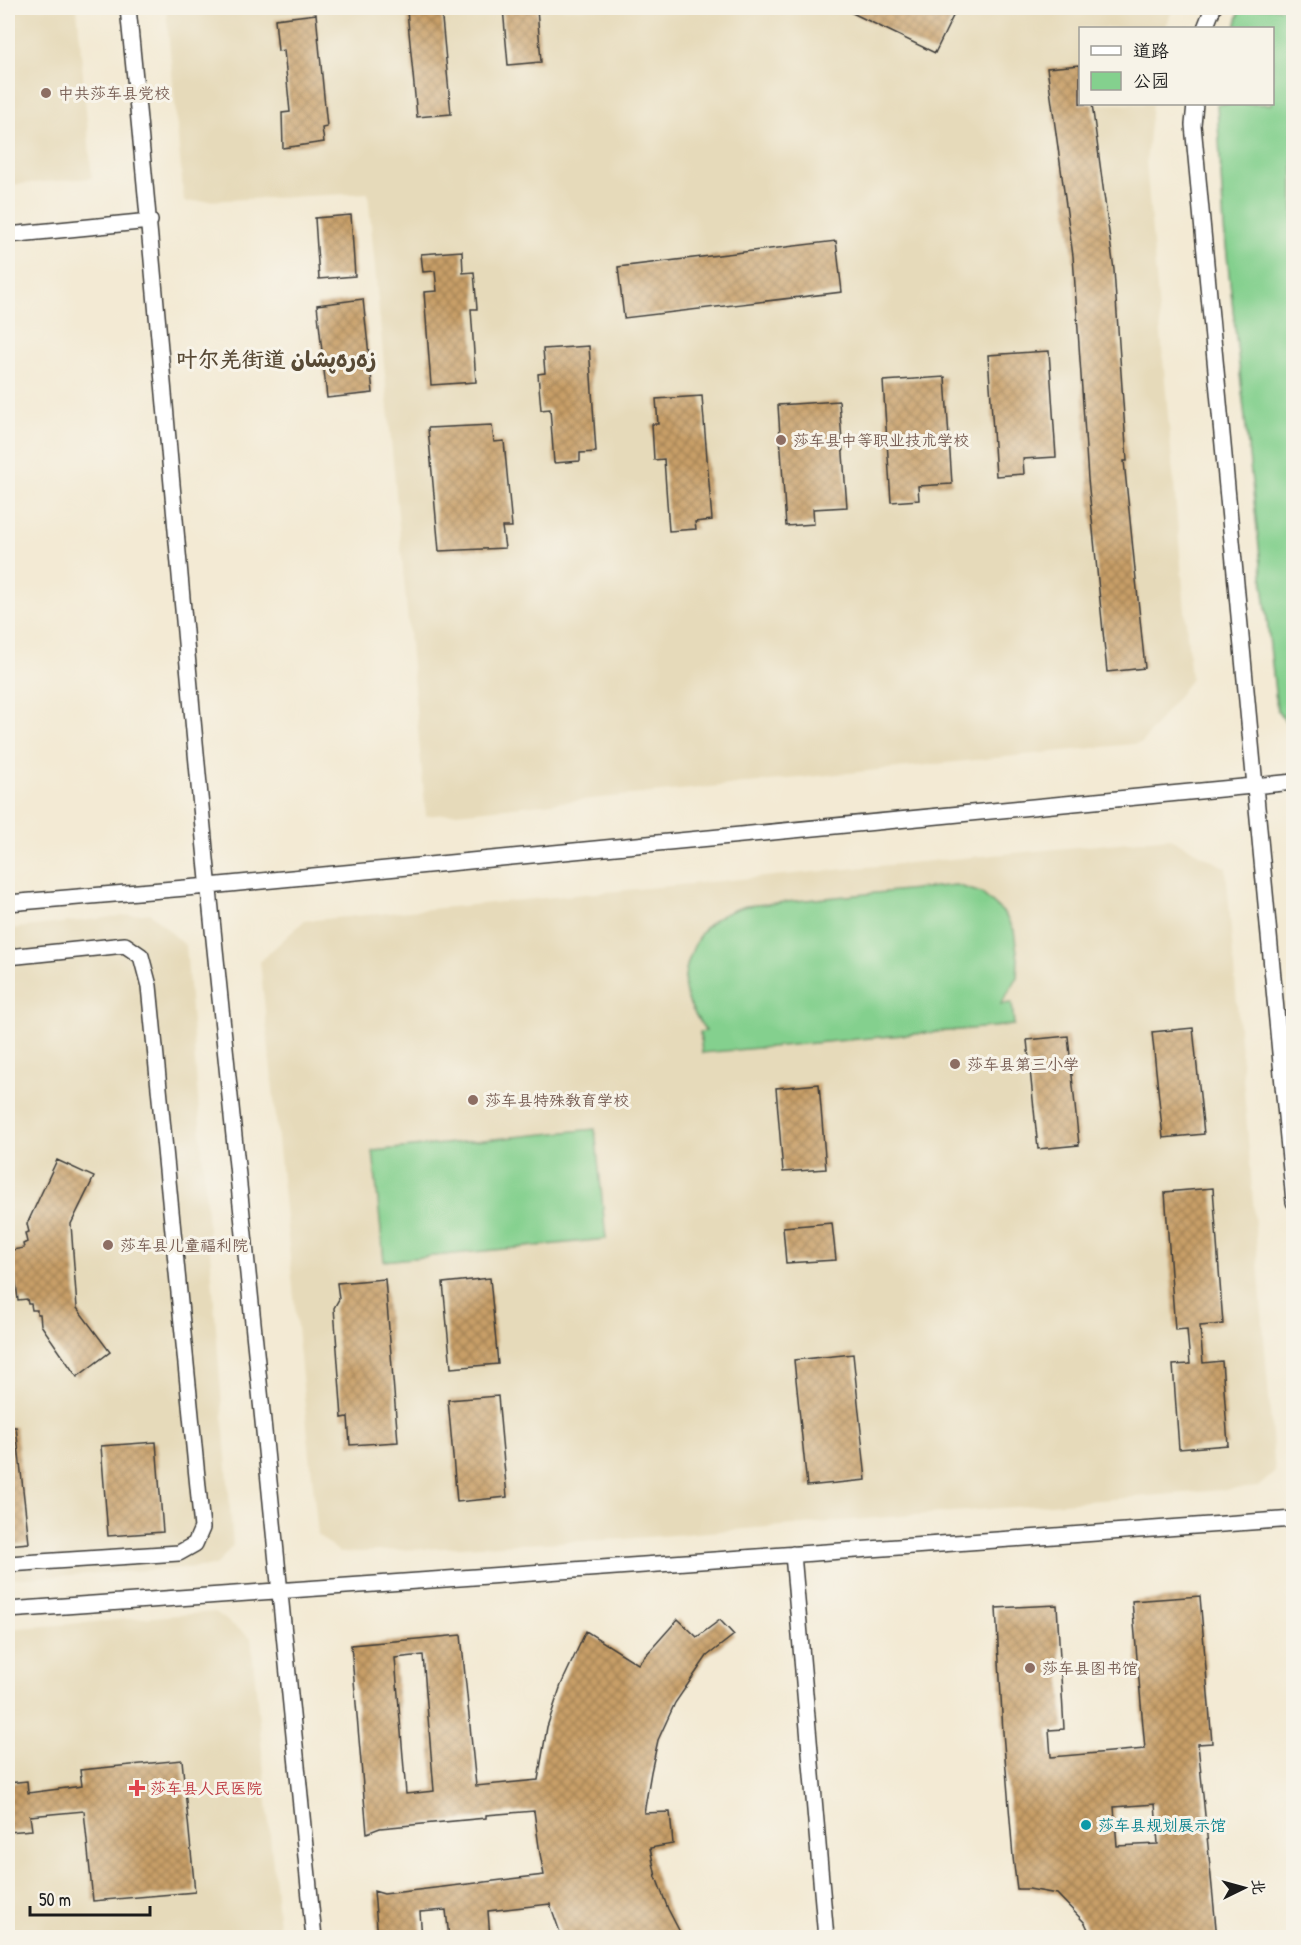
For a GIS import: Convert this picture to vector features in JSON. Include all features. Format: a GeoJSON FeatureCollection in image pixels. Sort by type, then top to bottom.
{"type":"FeatureCollection","features":[{"type":"Feature","properties":{"kind":"street"},"geometry":{"type":"LineString","coordinates":[[128,8],[150,221],[209,886],[314,1938]]}},
{"type":"Feature","properties":{"kind":"street"},"geometry":{"type":"LineString","coordinates":[[1205,27],[1213,8]]}},
{"type":"Feature","properties":{"kind":"street"},"geometry":{"type":"LineString","coordinates":[[1195,105],[1193,125],[1293,1202]]}},
{"type":"Feature","properties":{"kind":"street"},"geometry":{"type":"LineString","coordinates":[[8,235],[150,221]]}},
{"type":"Feature","properties":{"kind":"street"},"geometry":{"type":"LineString","coordinates":[[8,903],[209,886],[1293,782]]}},
{"type":"Feature","properties":{"kind":"street"},"geometry":{"type":"LineString","coordinates":[[8,957],[125,945],[141,956],[149,986],[202,1528],[195,1544],[179,1553],[8,1564]]}},
{"type":"Feature","properties":{"kind":"street"},"geometry":{"type":"LineString","coordinates":[[8,1610],[1293,1519]]}},
{"type":"Feature","properties":{"kind":"street"},"geometry":{"type":"LineString","coordinates":[[793,1554],[826,1938]]}},
{"type":"Feature","properties":{"kind":"shaded area","name":"中共莎车县党校"},"geometry":{"type":"Polygon","coordinates":[[[8,8],[77,8],[92,178],[8,185],[8,8]]]}},
{"type":"Feature","properties":{"kind":"shaded area","name":"莎车县中等职业技术学校"},"geometry":{"type":"Polygon","coordinates":[[[166,8],[1173,8],[1165,27],[1079,27],[1079,105],[1152,105],[1146,163],[1191,679],[1142,743],[426,816],[368,193],[184,202],[166,8]]]}},
{"type":"Feature","properties":{"kind":"shaded area","name":"莎车县第三小学"},"geometry":{"type":"Polygon","coordinates":[[[1170,838],[1226,868],[1275,1472],[1258,1487],[624,1539],[340,1553],[318,1535],[260,961],[304,921],[1170,838]]]}},
{"type":"Feature","properties":{"kind":"shaded area","name":"莎车县儿童福利院"},"geometry":{"type":"Polygon","coordinates":[[[150,913],[186,946],[233,1545],[216,1566],[8,1579],[8,929],[150,913]]]}},
{"type":"Feature","properties":{"kind":"shaded area","name":"莎车县人民医院"},"geometry":{"type":"Polygon","coordinates":[[[215,1612],[251,1638],[280,1937],[8,1938],[8,1629],[215,1612]]]}},
{"type":"Feature","properties":{"kind":"green space"},"geometry":{"type":"Polygon","coordinates":[[[1240,8],[1293,8],[1293,731],[1277,710],[1224,228],[1217,105],[1274,105],[1274,27],[1235,27],[1240,8]]]}},
{"type":"Feature","properties":{"kind":"green space"},"geometry":{"type":"Polygon","coordinates":[[[956,885],[981,893],[1004,913],[1014,930],[1018,959],[1017,978],[1001,1004],[1012,1003],[1014,1025],[702,1053],[700,1032],[706,1031],[686,995],[685,974],[693,949],[701,934],[714,920],[746,906],[956,885]]]}},
{"type":"Feature","properties":{"kind":"green space"},"geometry":{"type":"Polygon","coordinates":[[[595,1129],[606,1239],[384,1261],[373,1151],[595,1129]]]}},
{"type":"Feature","properties":{"kind":"building"},"geometry":{"type":"Polygon","coordinates":[[[441,8],[451,114],[417,117],[407,11],[441,8]]]}},
{"type":"Feature","properties":{"kind":"building"},"geometry":{"type":"Polygon","coordinates":[[[503,8],[537,8],[541,62],[508,65],[503,8]]]}},
{"type":"Feature","properties":{"kind":"building"},"geometry":{"type":"Polygon","coordinates":[[[842,8],[957,8],[935,53],[842,8]]]}},
{"type":"Feature","properties":{"kind":"building"},"geometry":{"type":"Polygon","coordinates":[[[316,14],[327,127],[322,128],[324,142],[283,148],[282,113],[290,112],[284,50],[278,51],[275,19],[316,14]]]}},
{"type":"Feature","properties":{"kind":"building"},"geometry":{"type":"Polygon","coordinates":[[[1079,65],[1079,105],[1092,105],[1114,270],[1127,461],[1124,461],[1145,668],[1107,672],[1088,479],[1073,256],[1047,68],[1079,65]]]}},
{"type":"Feature","properties":{"kind":"building"},"geometry":{"type":"Polygon","coordinates":[[[351,215],[355,276],[319,279],[315,218],[351,215]]]}},
{"type":"Feature","properties":{"kind":"building"},"geometry":{"type":"Polygon","coordinates":[[[836,241],[842,292],[624,318],[618,267],[836,241]]]}},
{"type":"Feature","properties":{"kind":"building"},"geometry":{"type":"Polygon","coordinates":[[[462,251],[463,273],[474,272],[477,309],[471,309],[476,382],[431,385],[424,292],[437,291],[435,271],[423,272],[421,254],[462,251]]]}},
{"type":"Feature","properties":{"kind":"building"},"geometry":{"type":"Polygon","coordinates":[[[363,299],[373,393],[327,398],[317,305],[363,299]]]}},
{"type":"Feature","properties":{"kind":"building"},"geometry":{"type":"Polygon","coordinates":[[[589,346],[596,452],[580,453],[580,461],[554,463],[550,409],[541,410],[538,374],[545,373],[543,349],[589,346]]]}},
{"type":"Feature","properties":{"kind":"building"},"geometry":{"type":"Polygon","coordinates":[[[1049,351],[1056,457],[1023,459],[1024,474],[996,476],[988,355],[1049,351]]]}},
{"type":"Feature","properties":{"kind":"building"},"geometry":{"type":"Polygon","coordinates":[[[945,377],[952,484],[918,486],[919,500],[891,502],[883,381],[945,377]]]}},
{"type":"Feature","properties":{"kind":"building"},"geometry":{"type":"Polygon","coordinates":[[[702,396],[712,520],[695,522],[696,529],[669,531],[664,459],[654,460],[652,424],[658,424],[656,399],[702,396]]]}},
{"type":"Feature","properties":{"kind":"building"},"geometry":{"type":"Polygon","coordinates":[[[839,401],[847,507],[813,509],[814,524],[786,526],[778,405],[839,401]]]}},
{"type":"Feature","properties":{"kind":"building"},"geometry":{"type":"Polygon","coordinates":[[[492,425],[494,442],[504,441],[512,527],[502,527],[505,548],[439,551],[428,428],[492,425]]]}},
{"type":"Feature","properties":{"kind":"building"},"geometry":{"type":"Polygon","coordinates":[[[1193,1028],[1204,1134],[1163,1138],[1152,1032],[1193,1028]]]}},
{"type":"Feature","properties":{"kind":"building"},"geometry":{"type":"Polygon","coordinates":[[[1068,1036],[1079,1145],[1038,1149],[1027,1040],[1068,1036]]]}},
{"type":"Feature","properties":{"kind":"building"},"geometry":{"type":"Polygon","coordinates":[[[819,1084],[826,1169],[783,1172],[776,1088],[819,1084]]]}},
{"type":"Feature","properties":{"kind":"building"},"geometry":{"type":"Polygon","coordinates":[[[57,1160],[94,1177],[71,1224],[77,1308],[110,1352],[77,1377],[41,1325],[40,1314],[37,1314],[37,1310],[32,1310],[27,1299],[18,1300],[12,1250],[24,1248],[23,1244],[27,1242],[25,1233],[29,1232],[27,1224],[57,1160]]]}},
{"type":"Feature","properties":{"kind":"building"},"geometry":{"type":"Polygon","coordinates":[[[1213,1188],[1223,1324],[1200,1326],[1203,1363],[1222,1361],[1228,1445],[1179,1449],[1173,1365],[1190,1364],[1187,1329],[1175,1330],[1165,1192],[1213,1188]]]}},
{"type":"Feature","properties":{"kind":"building"},"geometry":{"type":"Polygon","coordinates":[[[832,1223],[836,1260],[786,1263],[783,1227],[832,1223]]]}},
{"type":"Feature","properties":{"kind":"building"},"geometry":{"type":"Polygon","coordinates":[[[490,1278],[498,1364],[451,1368],[443,1283],[490,1278]]]}},
{"type":"Feature","properties":{"kind":"building"},"geometry":{"type":"Polygon","coordinates":[[[385,1279],[398,1442],[350,1445],[348,1417],[342,1418],[334,1308],[339,1299],[337,1283],[385,1279]]]}},
{"type":"Feature","properties":{"kind":"building"},"geometry":{"type":"Polygon","coordinates":[[[853,1354],[866,1480],[807,1486],[794,1360],[853,1354]]]}},
{"type":"Feature","properties":{"kind":"building"},"geometry":{"type":"Polygon","coordinates":[[[498,1396],[507,1497],[457,1502],[448,1400],[498,1396]]]}},
{"type":"Feature","properties":{"kind":"building"},"geometry":{"type":"Polygon","coordinates":[[[8,1427],[16,1427],[29,1543],[8,1545],[8,1427]]]}},
{"type":"Feature","properties":{"kind":"building"},"geometry":{"type":"Polygon","coordinates":[[[156,1442],[163,1532],[108,1536],[101,1446],[156,1442]]]}},
{"type":"Feature","properties":{"kind":"building"},"geometry":{"type":"Polygon","coordinates":[[[1200,1596],[1212,1743],[1198,1744],[1217,1938],[1092,1938],[1085,1923],[1057,1894],[1017,1889],[1003,1732],[996,1608],[1057,1605],[1064,1729],[1049,1730],[1051,1757],[1145,1749],[1132,1601],[1200,1596]],[[1155,1804],[1114,1807],[1117,1846],[1158,1844],[1155,1804]]]}},
{"type":"Feature","properties":{"kind":"building"},"geometry":{"type":"Polygon","coordinates":[[[678,1619],[697,1637],[720,1620],[734,1635],[707,1656],[675,1703],[658,1740],[644,1813],[670,1812],[673,1844],[650,1848],[656,1877],[668,1909],[683,1938],[562,1938],[550,1904],[488,1911],[490,1938],[449,1938],[446,1910],[420,1912],[422,1938],[378,1938],[374,1891],[384,1894],[544,1875],[534,1811],[380,1828],[367,1833],[351,1645],[461,1635],[476,1786],[538,1780],[547,1727],[561,1685],[586,1631],[638,1664],[678,1619]],[[423,1655],[395,1658],[406,1794],[434,1791],[423,1655]]]}},
{"type":"Feature","properties":{"kind":"building"},"geometry":{"type":"Polygon","coordinates":[[[182,1760],[195,1892],[93,1901],[84,1811],[30,1816],[32,1830],[8,1832],[8,1783],[27,1781],[28,1793],[82,1786],[80,1770],[182,1760]]]}},
{"type":"Feature","properties":{"kind":"place","name":"中共莎车县党校"},"geometry":{"type":"Point","coordinates":[46,93]}},
{"type":"Feature","properties":{"kind":"place","name":"莎车县中等职业技术学校"},"geometry":{"type":"Point","coordinates":[781,440]}},
{"type":"Feature","properties":{"kind":"place","name":"莎车县第三小学"},"geometry":{"type":"Point","coordinates":[955,1064]}},
{"type":"Feature","properties":{"kind":"place","name":"莎车县特殊教育学校"},"geometry":{"type":"Point","coordinates":[473,1100]}},
{"type":"Feature","properties":{"kind":"place","name":"莎车县儿童福利院"},"geometry":{"type":"Point","coordinates":[108,1245]}},
{"type":"Feature","properties":{"kind":"place","name":"莎车县图书馆"},"geometry":{"type":"Point","coordinates":[1030,1668]}},
{"type":"Feature","properties":{"kind":"place","name":"莎车县人民医院"},"geometry":{"type":"Point","coordinates":[137,1788]}},
{"type":"Feature","properties":{"kind":"place","name":"莎车县规划展示馆"},"geometry":{"type":"Point","coordinates":[1086,1825]}},
{"type":"Feature","properties":{"kind":"district","name":"叶尔羌街道 زەرەپشان"},"geometry":{"type":"Point","coordinates":[276,359]}}]}
